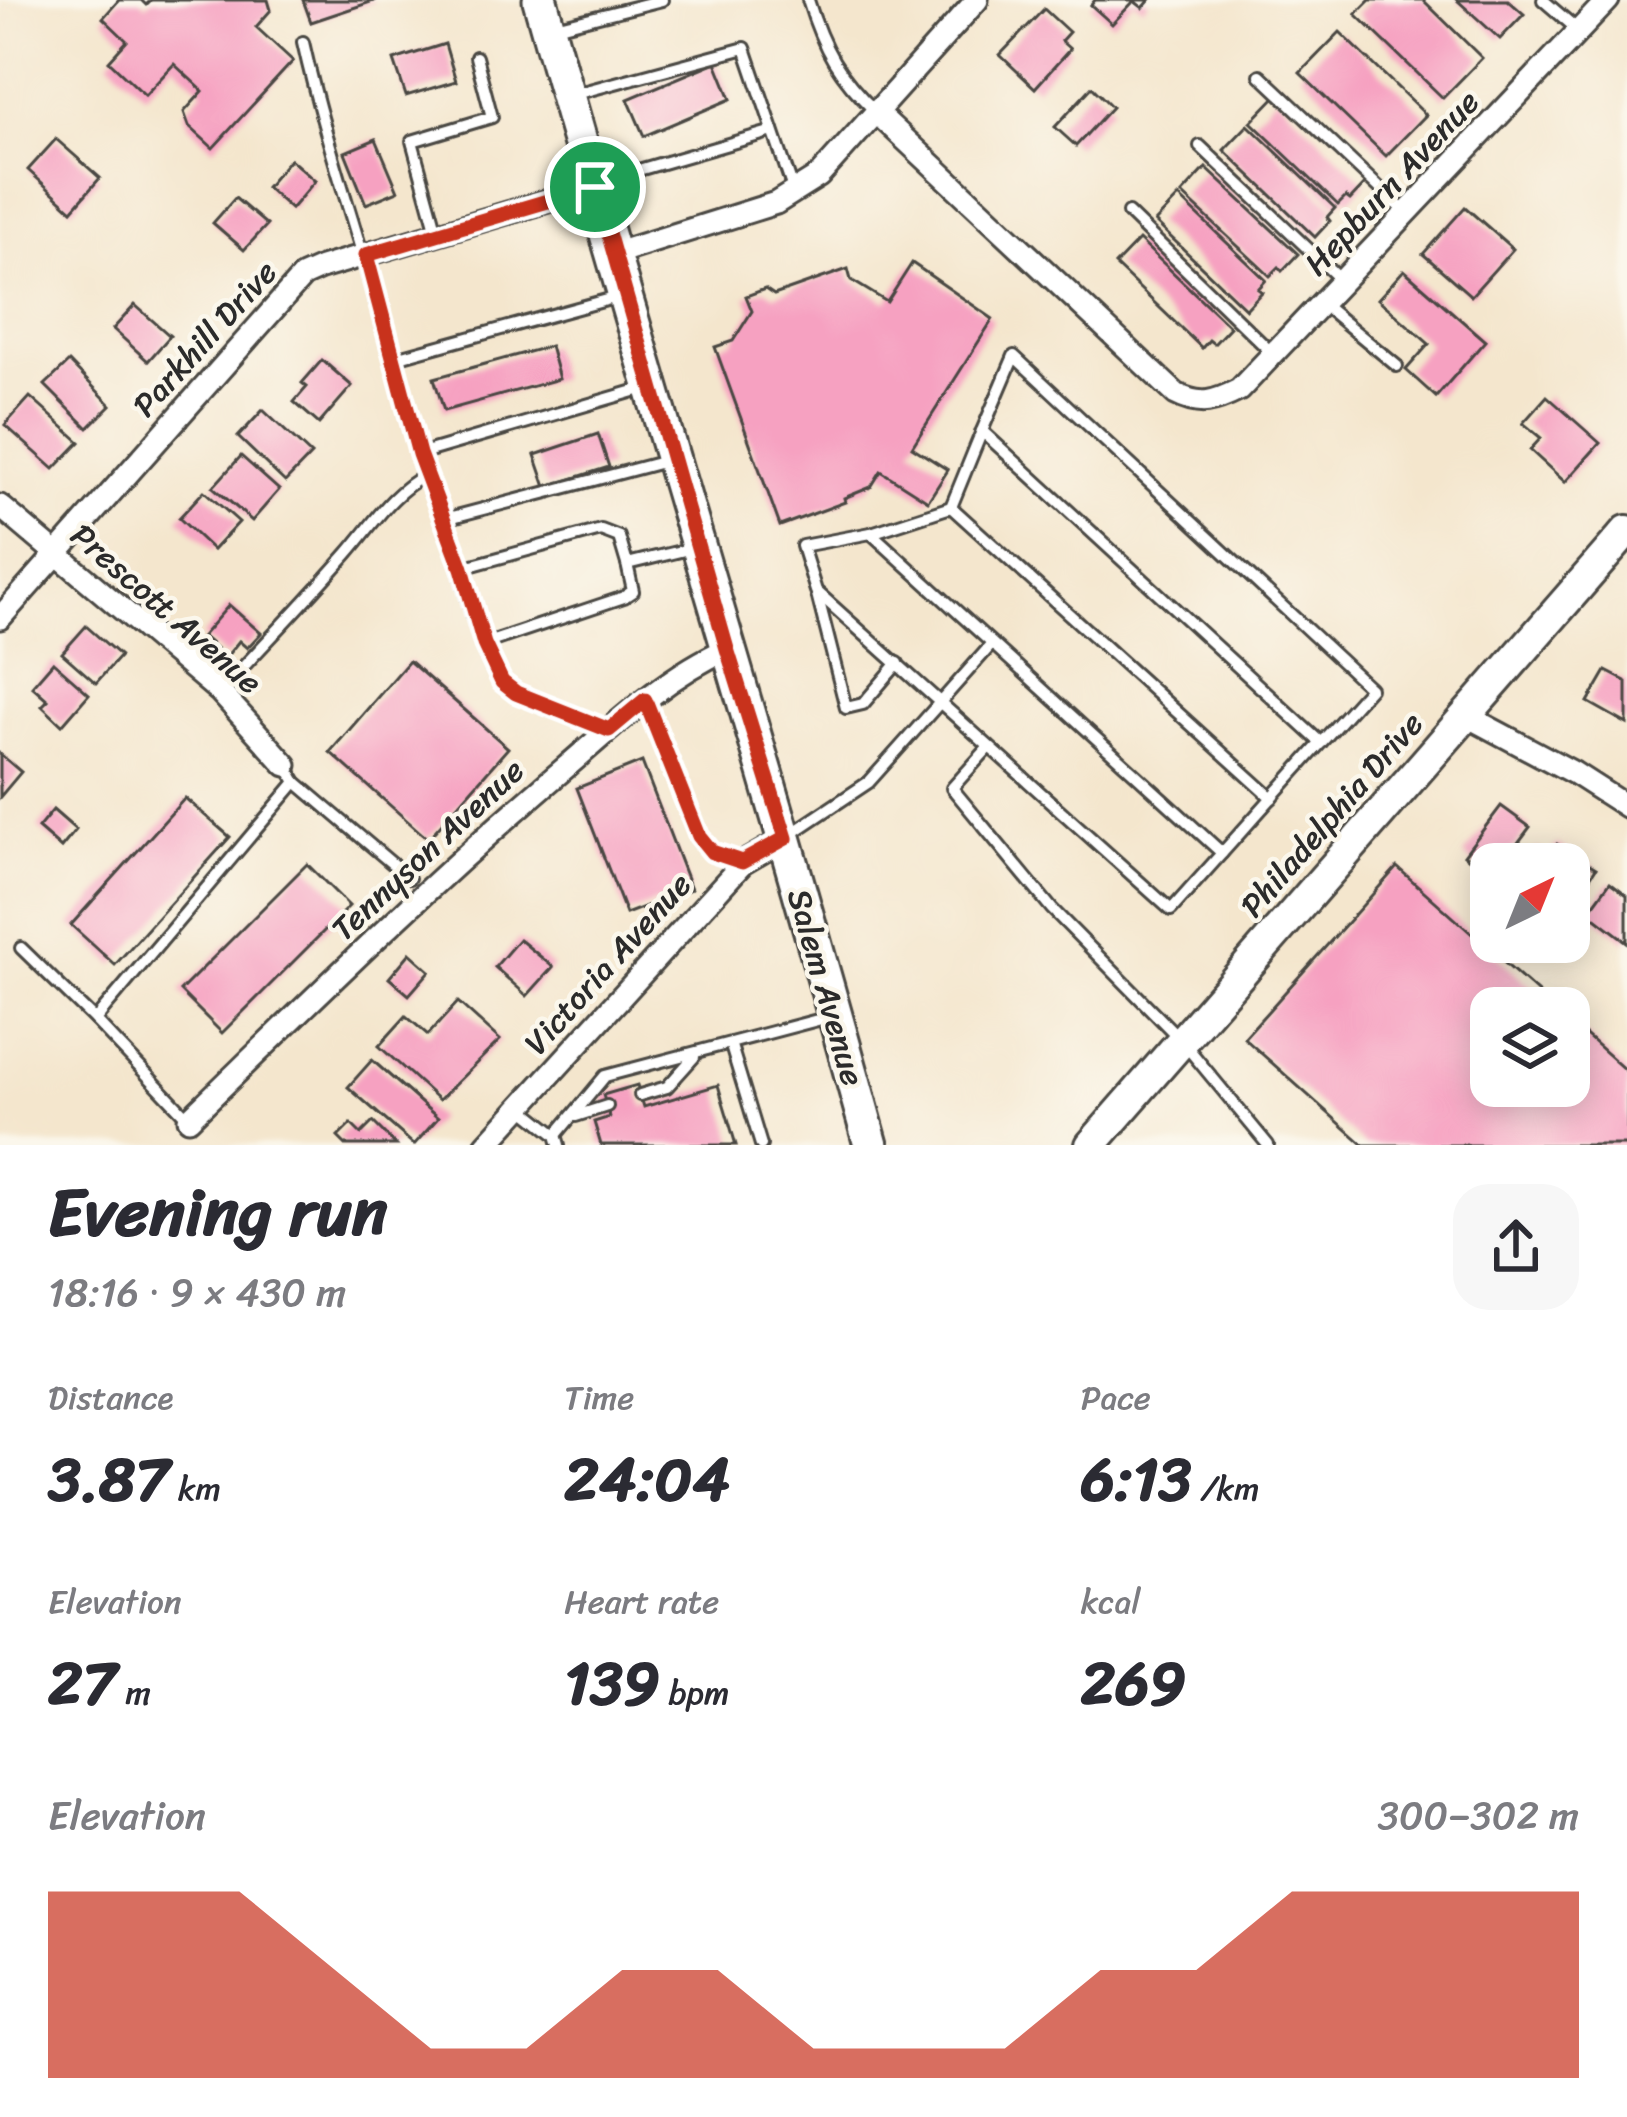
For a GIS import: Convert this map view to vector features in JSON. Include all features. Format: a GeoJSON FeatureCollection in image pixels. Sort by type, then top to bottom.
{"type":"FeatureCollection","features":[{"type":"Feature","properties":{"kind":"main road","name":"Salem Avenue"},"geometry":{"type":"LineString","coordinates":[[544,15],[786,838],[871,1145]]}},
{"type":"Feature","properties":{"kind":"main road","name":"Philadelphia Drive"},"geometry":{"type":"LineString","coordinates":[[1091,1145],[1627,531]]}},
{"type":"Feature","properties":{"kind":"street"},"geometry":{"type":"LineString","coordinates":[[614,254],[776,203],[819,176],[977,0]]}},
{"type":"Feature","properties":{"kind":"street","name":"Hepburn Avenue"},"geometry":{"type":"LineString","coordinates":[[876,112],[1176,394],[1195,404],[1216,402],[1239,389],[1608,0]]}},
{"type":"Feature","properties":{"kind":"street","name":"Parkhill Drive"},"geometry":{"type":"LineString","coordinates":[[0,617],[289,288],[321,268],[594,185]]}},
{"type":"Feature","properties":{"kind":"street","name":"Prescott Avenue"},"geometry":{"type":"LineString","coordinates":[[0,506],[220,692],[291,774]]}},
{"type":"Feature","properties":{"kind":"street","name":"Tennyson Avenue"},"geometry":{"type":"LineString","coordinates":[[189,1119],[408,908],[609,730],[702,660],[727,649]]}},
{"type":"Feature","properties":{"kind":"street"},"geometry":{"type":"LineString","coordinates":[[1465,715],[1627,807]]}},
{"type":"Feature","properties":{"kind":"street","name":"Victoria Avenue"},"geometry":{"type":"LineString","coordinates":[[486,1145],[742,862],[786,838]]}},
{"type":"Feature","properties":{"kind":"lane"},"geometry":{"type":"LineString","coordinates":[[544,15],[662,0]]}},
{"type":"Feature","properties":{"kind":"lane"},"geometry":{"type":"LineString","coordinates":[[808,0],[842,79],[876,112]]}},
{"type":"Feature","properties":{"kind":"lane"},"geometry":{"type":"LineString","coordinates":[[1544,0],[1579,31]]}},
{"type":"Feature","properties":{"kind":"lane"},"geometry":{"type":"LineString","coordinates":[[303,43],[320,121],[366,255],[419,454],[462,568],[484,644],[502,682],[516,693],[609,730]]}},
{"type":"Feature","properties":{"kind":"lane"},"geometry":{"type":"LineString","coordinates":[[568,96],[745,48],[794,192]]}},
{"type":"Feature","properties":{"kind":"lane"},"geometry":{"type":"LineString","coordinates":[[437,232],[412,141],[492,116],[476,57]]}},
{"type":"Feature","properties":{"kind":"lane"},"geometry":{"type":"LineString","coordinates":[[1260,76],[1406,214]]}},
{"type":"Feature","properties":{"kind":"lane"},"geometry":{"type":"LineString","coordinates":[[594,185],[773,131]]}},
{"type":"Feature","properties":{"kind":"lane"},"geometry":{"type":"LineString","coordinates":[[1200,146],[1342,281]]}},
{"type":"Feature","properties":{"kind":"lane"},"geometry":{"type":"LineString","coordinates":[[1128,213],[1273,354]]}},
{"type":"Feature","properties":{"kind":"lane"},"geometry":{"type":"LineString","coordinates":[[392,359],[624,295]]}},
{"type":"Feature","properties":{"kind":"lane"},"geometry":{"type":"LineString","coordinates":[[1321,303],[1397,366]]}},
{"type":"Feature","properties":{"kind":"lane"},"geometry":{"type":"LineString","coordinates":[[816,591],[898,664],[1171,910],[1370,688],[1014,356],[951,507],[871,533],[802,546],[846,708],[863,704],[898,664]]}},
{"type":"Feature","properties":{"kind":"lane"},"geometry":{"type":"LineString","coordinates":[[419,454],[650,386]]}},
{"type":"Feature","properties":{"kind":"lane"},"geometry":{"type":"LineString","coordinates":[[982,431],[1321,743]]}},
{"type":"Feature","properties":{"kind":"lane"},"geometry":{"type":"LineString","coordinates":[[445,519],[672,460]]}},
{"type":"Feature","properties":{"kind":"lane"},"geometry":{"type":"LineString","coordinates":[[220,692],[350,552],[387,503],[404,486],[427,474]]}},
{"type":"Feature","properties":{"kind":"lane"},"geometry":{"type":"LineString","coordinates":[[951,507],[1272,798]]}},
{"type":"Feature","properties":{"kind":"lane"},"geometry":{"type":"LineString","coordinates":[[462,568],[601,530],[620,537],[633,591],[484,644]]}},
{"type":"Feature","properties":{"kind":"lane"},"geometry":{"type":"LineString","coordinates":[[871,533],[1222,853]]}},
{"type":"Feature","properties":{"kind":"lane"},"geometry":{"type":"LineString","coordinates":[[627,564],[698,546]]}},
{"type":"Feature","properties":{"kind":"lane"},"geometry":{"type":"LineString","coordinates":[[786,838],[869,782],[992,644]]}},
{"type":"Feature","properties":{"kind":"lane"},"geometry":{"type":"LineString","coordinates":[[645,700],[699,836],[712,852],[742,862]]}},
{"type":"Feature","properties":{"kind":"lane"},"geometry":{"type":"LineString","coordinates":[[989,747],[952,788],[1052,909],[1182,1041],[1268,1145]]}},
{"type":"Feature","properties":{"kind":"lane"},"geometry":{"type":"LineString","coordinates":[[95,1019],[291,774],[409,878]]}},
{"type":"Feature","properties":{"kind":"lane"},"geometry":{"type":"LineString","coordinates":[[21,948],[189,1119]]}},
{"type":"Feature","properties":{"kind":"lane"},"geometry":{"type":"LineString","coordinates":[[521,1107],[557,1140],[605,1076],[836,1016]]}},
{"type":"Feature","properties":{"kind":"lane"},"geometry":{"type":"LineString","coordinates":[[731,1046],[761,1145]]}},
{"type":"Feature","properties":{"kind":"lane"},"geometry":{"type":"LineString","coordinates":[[640,1095],[667,1088],[696,1054]]}},
{"type":"Feature","properties":{"kind":"lane"},"geometry":{"type":"LineString","coordinates":[[571,1117],[607,1106]]}},
{"type":"Feature","properties":{"kind":"building"},"geometry":{"type":"Polygon","coordinates":[[[119,0],[141,0],[146,5],[151,0],[268,0],[271,10],[256,27],[293,61],[213,148],[189,126],[184,112],[203,91],[174,64],[145,95],[109,61],[127,41],[103,18],[119,0]]]}},
{"type":"Feature","properties":{"kind":"building"},"geometry":{"type":"Polygon","coordinates":[[[303,0],[374,0],[374,1],[311,22],[303,0]]]}},
{"type":"Feature","properties":{"kind":"building"},"geometry":{"type":"Polygon","coordinates":[[[1095,0],[1150,0],[1143,8],[1134,1],[1112,24],[1091,5],[1095,0]]]}},
{"type":"Feature","properties":{"kind":"building"},"geometry":{"type":"Polygon","coordinates":[[[1370,0],[1423,0],[1482,58],[1443,98],[1356,14],[1370,0]]]}},
{"type":"Feature","properties":{"kind":"building"},"geometry":{"type":"Polygon","coordinates":[[[1457,0],[1508,0],[1524,14],[1500,39],[1457,0]]]}},
{"type":"Feature","properties":{"kind":"building"},"geometry":{"type":"Polygon","coordinates":[[[1044,9],[1069,32],[1061,41],[1070,49],[1035,88],[1000,55],[1044,9]]]}},
{"type":"Feature","properties":{"kind":"building"},"geometry":{"type":"Polygon","coordinates":[[[1340,32],[1426,115],[1386,156],[1300,73],[1340,32]]]}},
{"type":"Feature","properties":{"kind":"building"},"geometry":{"type":"Polygon","coordinates":[[[445,44],[456,81],[406,96],[394,60],[445,44]]]}},
{"type":"Feature","properties":{"kind":"building"},"geometry":{"type":"Polygon","coordinates":[[[716,62],[731,99],[644,136],[628,99],[716,62]]]}},
{"type":"Feature","properties":{"kind":"building"},"geometry":{"type":"Polygon","coordinates":[[[1092,87],[1112,107],[1076,146],[1055,127],[1092,87]]]}},
{"type":"Feature","properties":{"kind":"building"},"geometry":{"type":"Polygon","coordinates":[[[1276,96],[1366,183],[1350,200],[1346,197],[1338,205],[1251,122],[1276,96]]]}},
{"type":"Feature","properties":{"kind":"building"},"geometry":{"type":"Polygon","coordinates":[[[1248,125],[1335,208],[1315,237],[1224,150],[1248,125]]]}},
{"type":"Feature","properties":{"kind":"building"},"geometry":{"type":"Polygon","coordinates":[[[56,139],[100,178],[72,210],[28,170],[56,139]]]}},
{"type":"Feature","properties":{"kind":"building"},"geometry":{"type":"Polygon","coordinates":[[[376,139],[398,191],[366,204],[345,152],[376,139]]]}},
{"type":"Feature","properties":{"kind":"building"},"geometry":{"type":"Polygon","coordinates":[[[290,159],[315,181],[291,209],[266,187],[290,159]]]}},
{"type":"Feature","properties":{"kind":"building"},"geometry":{"type":"Polygon","coordinates":[[[1206,168],[1298,254],[1282,271],[1279,267],[1270,276],[1182,194],[1206,168]]]}},
{"type":"Feature","properties":{"kind":"building"},"geometry":{"type":"Polygon","coordinates":[[[1179,197],[1266,280],[1246,309],[1155,222],[1179,197]]]}},
{"type":"Feature","properties":{"kind":"building"},"geometry":{"type":"Polygon","coordinates":[[[235,198],[267,225],[244,250],[213,223],[235,198]]]}},
{"type":"Feature","properties":{"kind":"building"},"geometry":{"type":"Polygon","coordinates":[[[1465,207],[1513,249],[1471,296],[1423,254],[1465,207]]]}},
{"type":"Feature","properties":{"kind":"building"},"geometry":{"type":"Polygon","coordinates":[[[1139,240],[1230,327],[1214,344],[1209,340],[1202,348],[1115,265],[1139,240]]]}},
{"type":"Feature","properties":{"kind":"building"},"geometry":{"type":"Polygon","coordinates":[[[912,263],[993,319],[912,447],[948,470],[928,501],[881,471],[871,487],[844,498],[845,502],[780,526],[715,347],[733,341],[752,311],[746,296],[765,289],[774,295],[848,269],[851,280],[887,302],[912,263]]]}},
{"type":"Feature","properties":{"kind":"building"},"geometry":{"type":"Polygon","coordinates":[[[1404,270],[1485,341],[1436,397],[1406,370],[1429,344],[1378,299],[1404,270]]]}},
{"type":"Feature","properties":{"kind":"building"},"geometry":{"type":"Polygon","coordinates":[[[135,305],[170,336],[148,361],[113,329],[135,305]]]}},
{"type":"Feature","properties":{"kind":"building"},"geometry":{"type":"Polygon","coordinates":[[[550,346],[559,379],[444,411],[434,378],[550,346]]]}},
{"type":"Feature","properties":{"kind":"building"},"geometry":{"type":"Polygon","coordinates":[[[322,360],[352,386],[319,424],[294,402],[307,387],[302,383],[322,360]]]}},
{"type":"Feature","properties":{"kind":"building"},"geometry":{"type":"Polygon","coordinates":[[[69,362],[111,405],[88,428],[45,385],[69,362]]]}},
{"type":"Feature","properties":{"kind":"building"},"geometry":{"type":"Polygon","coordinates":[[[1547,396],[1600,443],[1565,482],[1530,450],[1541,438],[1523,423],[1547,396]]]}},
{"type":"Feature","properties":{"kind":"building"},"geometry":{"type":"Polygon","coordinates":[[[30,397],[80,442],[54,469],[5,425],[30,397]]]}},
{"type":"Feature","properties":{"kind":"building"},"geometry":{"type":"Polygon","coordinates":[[[263,410],[311,455],[285,482],[238,437],[263,410]]]}},
{"type":"Feature","properties":{"kind":"building"},"geometry":{"type":"Polygon","coordinates":[[[598,434],[609,467],[546,487],[535,455],[598,434]]]}},
{"type":"Feature","properties":{"kind":"building"},"geometry":{"type":"Polygon","coordinates":[[[241,456],[279,490],[252,521],[213,487],[241,456]]]}},
{"type":"Feature","properties":{"kind":"building"},"geometry":{"type":"Polygon","coordinates":[[[204,491],[239,522],[213,550],[179,518],[204,491]]]}},
{"type":"Feature","properties":{"kind":"building"},"geometry":{"type":"Polygon","coordinates":[[[229,605],[261,633],[247,648],[239,641],[226,657],[202,636],[229,605]]]}},
{"type":"Feature","properties":{"kind":"building"},"geometry":{"type":"Polygon","coordinates":[[[86,626],[120,656],[96,683],[62,653],[86,626]]]}},
{"type":"Feature","properties":{"kind":"building"},"geometry":{"type":"Polygon","coordinates":[[[409,661],[508,748],[428,839],[330,752],[409,661]]]}},
{"type":"Feature","properties":{"kind":"building"},"geometry":{"type":"Polygon","coordinates":[[[53,662],[89,694],[62,725],[42,706],[48,700],[32,686],[53,662]]]}},
{"type":"Feature","properties":{"kind":"building"},"geometry":{"type":"Polygon","coordinates":[[[1606,671],[1627,682],[1627,724],[1588,702],[1606,671]]]}},
{"type":"Feature","properties":{"kind":"building"},"geometry":{"type":"Polygon","coordinates":[[[0,754],[21,772],[0,797],[0,754]]]}},
{"type":"Feature","properties":{"kind":"building"},"geometry":{"type":"Polygon","coordinates":[[[642,762],[691,889],[626,914],[577,788],[642,762]]]}},
{"type":"Feature","properties":{"kind":"building"},"geometry":{"type":"Polygon","coordinates":[[[185,798],[230,837],[115,965],[71,925],[185,798]]]}},
{"type":"Feature","properties":{"kind":"building"},"geometry":{"type":"Polygon","coordinates":[[[1501,806],[1530,827],[1518,843],[1473,843],[1501,806]]]}},
{"type":"Feature","properties":{"kind":"building"},"geometry":{"type":"Polygon","coordinates":[[[53,810],[76,830],[61,848],[38,828],[53,810]]]}},
{"type":"Feature","properties":{"kind":"building"},"geometry":{"type":"Polygon","coordinates":[[[307,864],[349,906],[222,1033],[180,991],[307,864]]]}},
{"type":"Feature","properties":{"kind":"building"},"geometry":{"type":"Polygon","coordinates":[[[1397,867],[1470,932],[1470,963],[1505,963],[1531,987],[1470,987],[1470,1107],[1590,1107],[1590,1039],[1627,1072],[1627,1145],[1364,1145],[1244,1038],[1397,867]]]}},
{"type":"Feature","properties":{"kind":"building"},"geometry":{"type":"Polygon","coordinates":[[[1610,882],[1627,895],[1627,942],[1590,914],[1610,882]]]}},
{"type":"Feature","properties":{"kind":"building"},"geometry":{"type":"Polygon","coordinates":[[[519,939],[553,967],[527,996],[495,967],[519,939]]]}},
{"type":"Feature","properties":{"kind":"building"},"geometry":{"type":"Polygon","coordinates":[[[410,953],[430,971],[409,995],[389,978],[410,953]]]}},
{"type":"Feature","properties":{"kind":"building"},"geometry":{"type":"Polygon","coordinates":[[[458,1002],[500,1040],[439,1100],[379,1046],[406,1016],[428,1035],[458,1002]]]}},
{"type":"Feature","properties":{"kind":"building"},"geometry":{"type":"Polygon","coordinates":[[[372,1060],[438,1118],[414,1145],[348,1087],[372,1060]]]}},
{"type":"Feature","properties":{"kind":"building"},"geometry":{"type":"Polygon","coordinates":[[[637,1085],[644,1107],[718,1085],[736,1145],[601,1145],[594,1122],[610,1117],[603,1095],[637,1085]]]}},
{"type":"Feature","properties":{"kind":"building"},"geometry":{"type":"Polygon","coordinates":[[[373,1122],[396,1145],[346,1145],[338,1137],[351,1124],[361,1134],[373,1122]]]}},
{"type":"Feature","properties":{"kind":"route"},"geometry":{"type":"LineString","coordinates":[[595,187],[786,838],[742,862],[712,852],[699,836],[645,700],[609,730],[516,693],[502,682],[484,644],[462,568],[419,454],[366,255],[595,187]]}}]}
